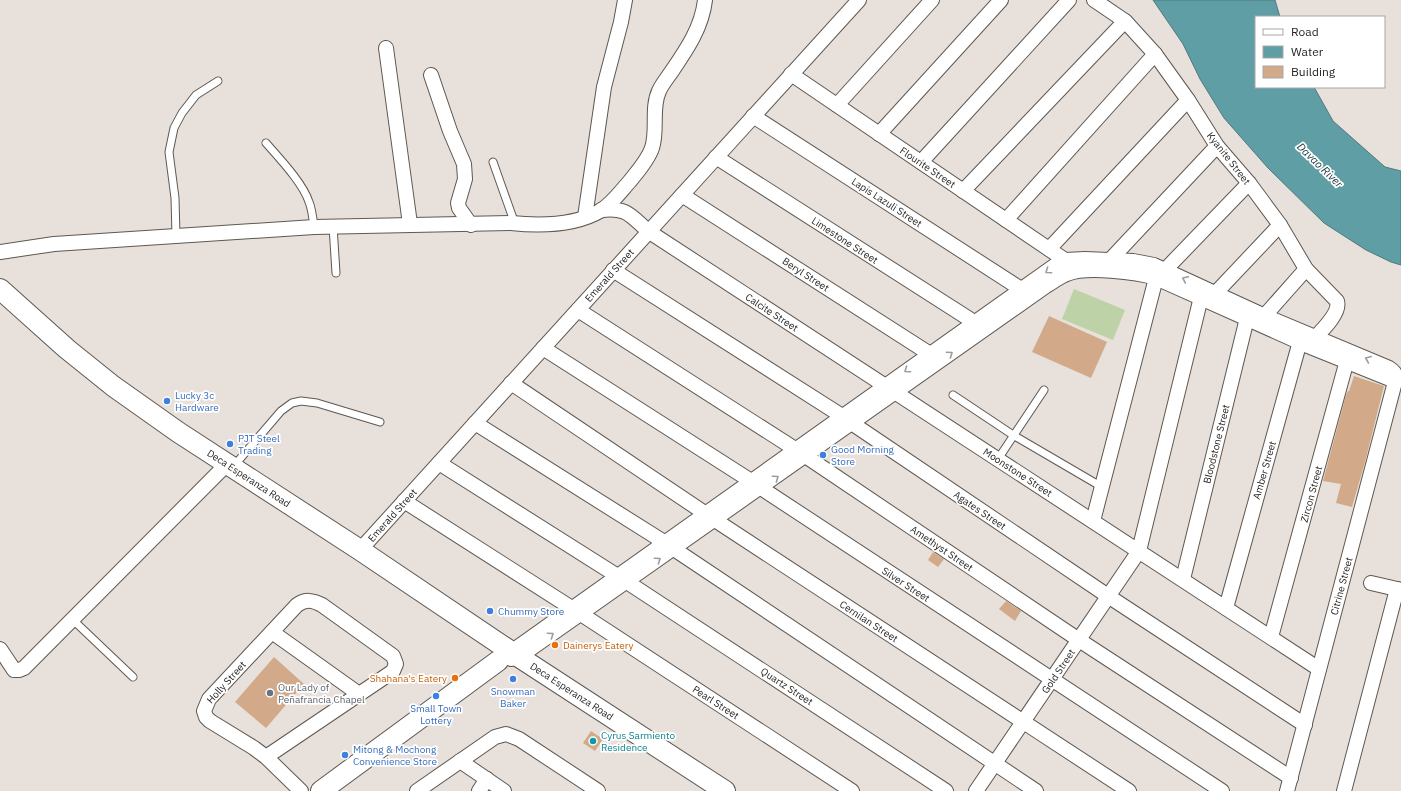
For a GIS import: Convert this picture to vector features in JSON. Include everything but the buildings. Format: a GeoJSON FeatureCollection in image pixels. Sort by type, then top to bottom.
{"type":"FeatureCollection","features":[{"type":"Feature","properties":{"kind":"street"},"geometry":{"type":"LineString","coordinates":[[585,217],[604,87],[622,22],[625,0]]}},
{"type":"Feature","properties":{"kind":"street"},"geometry":{"type":"LineString","coordinates":[[0,252],[54,244],[314,227],[410,224],[543,225],[571,221],[585,217],[601,210],[618,196],[646,160],[652,148],[656,100],[659,90],[686,49],[697,29],[704,13],[705,0]]}},
{"type":"Feature","properties":{"kind":"street","name":"Emerald Street"},"geometry":{"type":"LineString","coordinates":[[360,550],[859,0]]}},
{"type":"Feature","properties":{"kind":"street"},"geometry":{"type":"LineString","coordinates":[[837,105],[932,0]]}},
{"type":"Feature","properties":{"kind":"street"},"geometry":{"type":"LineString","coordinates":[[879,134],[1001,0]]}},
{"type":"Feature","properties":{"kind":"street"},"geometry":{"type":"LineString","coordinates":[[921,162],[1069,0]]}},
{"type":"Feature","properties":{"kind":"street","name":"Kyanite Street"},"geometry":{"type":"LineString","coordinates":[[1094,0],[1125,21],[1155,54],[1188,100],[1217,146],[1249,183],[1280,225],[1306,269],[1336,298],[1338,306],[1335,314],[1306,339]]}},
{"type":"Feature","properties":{"kind":"street"},"geometry":{"type":"LineString","coordinates":[[963,191],[1125,21]]}},
{"type":"Feature","properties":{"kind":"street"},"geometry":{"type":"LineString","coordinates":[[386,48],[410,224]]}},
{"type":"Feature","properties":{"kind":"street"},"geometry":{"type":"LineString","coordinates":[[1006,220],[1155,54]]}},
{"type":"Feature","properties":{"kind":"street","name":"Flourite Street"},"geometry":{"type":"LineString","coordinates":[[791,74],[1065,260]]}},
{"type":"Feature","properties":{"kind":"street"},"geometry":{"type":"LineString","coordinates":[[431,75],[450,132],[464,164],[465,179],[458,203],[459,208],[471,225]]}},
{"type":"Feature","properties":{"kind":"street"},"geometry":{"type":"LineString","coordinates":[[1049,249],[1188,100]]}},
{"type":"Feature","properties":{"kind":"street","name":"Lapis Lazuli Street"},"geometry":{"type":"LineString","coordinates":[[753,116],[1021,289]]}},
{"type":"Feature","properties":{"kind":"street"},"geometry":{"type":"LineString","coordinates":[[1110,260],[1217,146]]}},
{"type":"Feature","properties":{"kind":"street","name":"Limestone Street"},"geometry":{"type":"LineString","coordinates":[[716,157],[974,322]]}},
{"type":"Feature","properties":{"kind":"street"},"geometry":{"type":"LineString","coordinates":[[1093,521],[1161,274],[1249,183]]}},
{"type":"Feature","properties":{"kind":"street","name":"Beryl Street"},"geometry":{"type":"LineString","coordinates":[[682,194],[930,354]]}},
{"type":"Feature","properties":{"kind":"street","name":"Calcite Street"},"geometry":{"type":"LineString","coordinates":[[601,210],[620,209],[648,231],[891,389]]}},
{"type":"Feature","properties":{"kind":"street"},"geometry":{"type":"LineString","coordinates":[[1139,551],[1207,295],[1280,225]]}},
{"type":"Feature","properties":{"kind":"street"},"geometry":{"type":"LineString","coordinates":[[891,389],[930,354],[1021,289],[1065,260],[1085,259],[1144,263],[1161,274],[1207,295],[1348,356]]}},
{"type":"Feature","properties":{"kind":"street"},"geometry":{"type":"LineString","coordinates":[[1255,316],[1306,269]]}},
{"type":"Feature","properties":{"kind":"street","name":"Agates Street"},"geometry":{"type":"LineString","coordinates":[[613,270],[847,420],[1108,596],[1304,725]]}},
{"type":"Feature","properties":{"kind":"street"},"geometry":{"type":"LineString","coordinates":[[321,791],[891,389],[1067,273],[1083,271],[1128,272],[1146,275],[1161,274]]}},
{"type":"Feature","properties":{"kind":"street","name":"Deca Esperanza Road"},"geometry":{"type":"LineString","coordinates":[[0,289],[67,349],[113,386],[178,432],[360,550],[509,657],[725,791]]}},
{"type":"Feature","properties":{"kind":"street","name":"Amethyst Street"},"geometry":{"type":"LineString","coordinates":[[578,310],[801,453],[1289,785]]}},
{"type":"Feature","properties":{"kind":"street","name":"Bloodstone Street"},"geometry":{"type":"LineString","coordinates":[[1183,579],[1255,316]]}},
{"type":"Feature","properties":{"kind":"street","name":"Amber Street"},"geometry":{"type":"LineString","coordinates":[[1226,608],[1306,339]]}},
{"type":"Feature","properties":{"kind":"street","name":"Silver Street"},"geometry":{"type":"LineString","coordinates":[[543,348],[756,484],[1222,791]]}},
{"type":"Feature","properties":{"kind":"street","name":"Citrine Street"},"geometry":{"type":"LineString","coordinates":[[1289,785],[1395,381],[1348,356]]}},
{"type":"Feature","properties":{"kind":"street","name":"Zircon Street"},"geometry":{"type":"LineString","coordinates":[[1271,637],[1348,356]]}},
{"type":"Feature","properties":{"kind":"street","name":"Cernilan Street"},"geometry":{"type":"LineString","coordinates":[[511,383],[710,517],[1129,791]]}},
{"type":"Feature","properties":{"kind":"street","name":"Moonstone Street"},"geometry":{"type":"LineString","coordinates":[[891,389],[1320,669]]}},
{"type":"Feature","properties":{"kind":"street"},"geometry":{"type":"LineString","coordinates":[[475,424],[669,546],[1036,791]]}},
{"type":"Feature","properties":{"kind":"street","name":"Quartz Street"},"geometry":{"type":"LineString","coordinates":[[439,463],[622,579],[946,791]]}},
{"type":"Feature","properties":{"kind":"street"},"geometry":{"type":"LineString","coordinates":[[0,649],[14,670],[19,670],[28,664],[72,619],[230,466]]}},
{"type":"Feature","properties":{"kind":"street","name":"Pearl Street"},"geometry":{"type":"LineString","coordinates":[[404,501],[852,791]]}},
{"type":"Feature","properties":{"kind":"street","name":"Gold Street"},"geometry":{"type":"LineString","coordinates":[[976,791],[1139,551]]}},
{"type":"Feature","properties":{"kind":"street"},"geometry":{"type":"LineString","coordinates":[[1344,791],[1399,590],[1371,583]]}},
{"type":"Feature","properties":{"kind":"street","name":"Holly Street"},"geometry":{"type":"LineString","coordinates":[[301,791],[266,757],[206,717],[204,712],[209,699],[297,606],[303,601],[308,600],[322,605],[396,659],[396,664],[393,671],[359,694]]}},
{"type":"Feature","properties":{"kind":"street"},"geometry":{"type":"LineString","coordinates":[[266,757],[359,694],[272,632]]}},
{"type":"Feature","properties":{"kind":"street"},"geometry":{"type":"LineString","coordinates":[[416,791],[494,737],[506,734],[519,739],[598,791]]}},
{"type":"Feature","properties":{"kind":"street"},"geometry":{"type":"LineString","coordinates":[[460,761],[483,785],[504,791]]}},
{"type":"Feature","properties":{"kind":"lane"},"geometry":{"type":"LineString","coordinates":[[176,236],[175,198],[169,152],[174,128],[182,113],[196,95],[218,81]]}},
{"type":"Feature","properties":{"kind":"lane"},"geometry":{"type":"LineString","coordinates":[[266,143],[300,185],[309,201],[314,227]]}},
{"type":"Feature","properties":{"kind":"lane"},"geometry":{"type":"LineString","coordinates":[[493,162],[515,224]]}},
{"type":"Feature","properties":{"kind":"lane"},"geometry":{"type":"LineString","coordinates":[[333,226],[336,273]]}},
{"type":"Feature","properties":{"kind":"lane"},"geometry":{"type":"LineString","coordinates":[[998,459],[1044,390]]}},
{"type":"Feature","properties":{"kind":"lane"},"geometry":{"type":"LineString","coordinates":[[953,395],[1013,435],[1102,487]]}},
{"type":"Feature","properties":{"kind":"lane"},"geometry":{"type":"LineString","coordinates":[[230,466],[281,411],[292,403],[301,401],[317,403],[380,422]]}},
{"type":"Feature","properties":{"kind":"lane"},"geometry":{"type":"LineString","coordinates":[[72,619],[133,677]]}},
{"type":"Feature","properties":{"kind":"green space"},"geometry":{"type":"Polygon","coordinates":[[[1074,289],[1125,310],[1113,340],[1062,319],[1074,289]]]}},
{"type":"Feature","properties":{"kind":"water","name":"Davao River"},"geometry":{"type":"Polygon","coordinates":[[[1153,0],[1275,0],[1280,16],[1255,16],[1255,88],[1315,88],[1333,121],[1385,167],[1401,171],[1401,265],[1366,250],[1324,223],[1268,168],[1224,118],[1200,79],[1183,44],[1153,0]]]}},
{"type":"Feature","properties":{"kind":"place","name":"Lucky 3c Hardware"},"geometry":{"type":"Point","coordinates":[167,401]}},
{"type":"Feature","properties":{"kind":"place","name":"PJT Steel Trading"},"geometry":{"type":"Point","coordinates":[230,444]}},
{"type":"Feature","properties":{"kind":"place","name":"Good Morning Store"},"geometry":{"type":"Point","coordinates":[823,455]}},
{"type":"Feature","properties":{"kind":"place","name":"Chummy Store"},"geometry":{"type":"Point","coordinates":[490,611]}},
{"type":"Feature","properties":{"kind":"place","name":"Dainerys Eatery"},"geometry":{"type":"Point","coordinates":[555,645]}},
{"type":"Feature","properties":{"kind":"place","name":"Shahana's Eatery"},"geometry":{"type":"Point","coordinates":[455,678]}},
{"type":"Feature","properties":{"kind":"place","name":"Snowman Baker"},"geometry":{"type":"Point","coordinates":[513,679]}},
{"type":"Feature","properties":{"kind":"place","name":"Our Lady of Peñafrancia Chapel"},"geometry":{"type":"Point","coordinates":[270,693]}},
{"type":"Feature","properties":{"kind":"place","name":"Small Town Lottery"},"geometry":{"type":"Point","coordinates":[436,696]}},
{"type":"Feature","properties":{"kind":"place","name":"Cyrus Sarmiento Residence"},"geometry":{"type":"Point","coordinates":[593,741]}},
{"type":"Feature","properties":{"kind":"place","name":"Mitong & Mochong Convenience Store"},"geometry":{"type":"Point","coordinates":[345,755]}}]}
